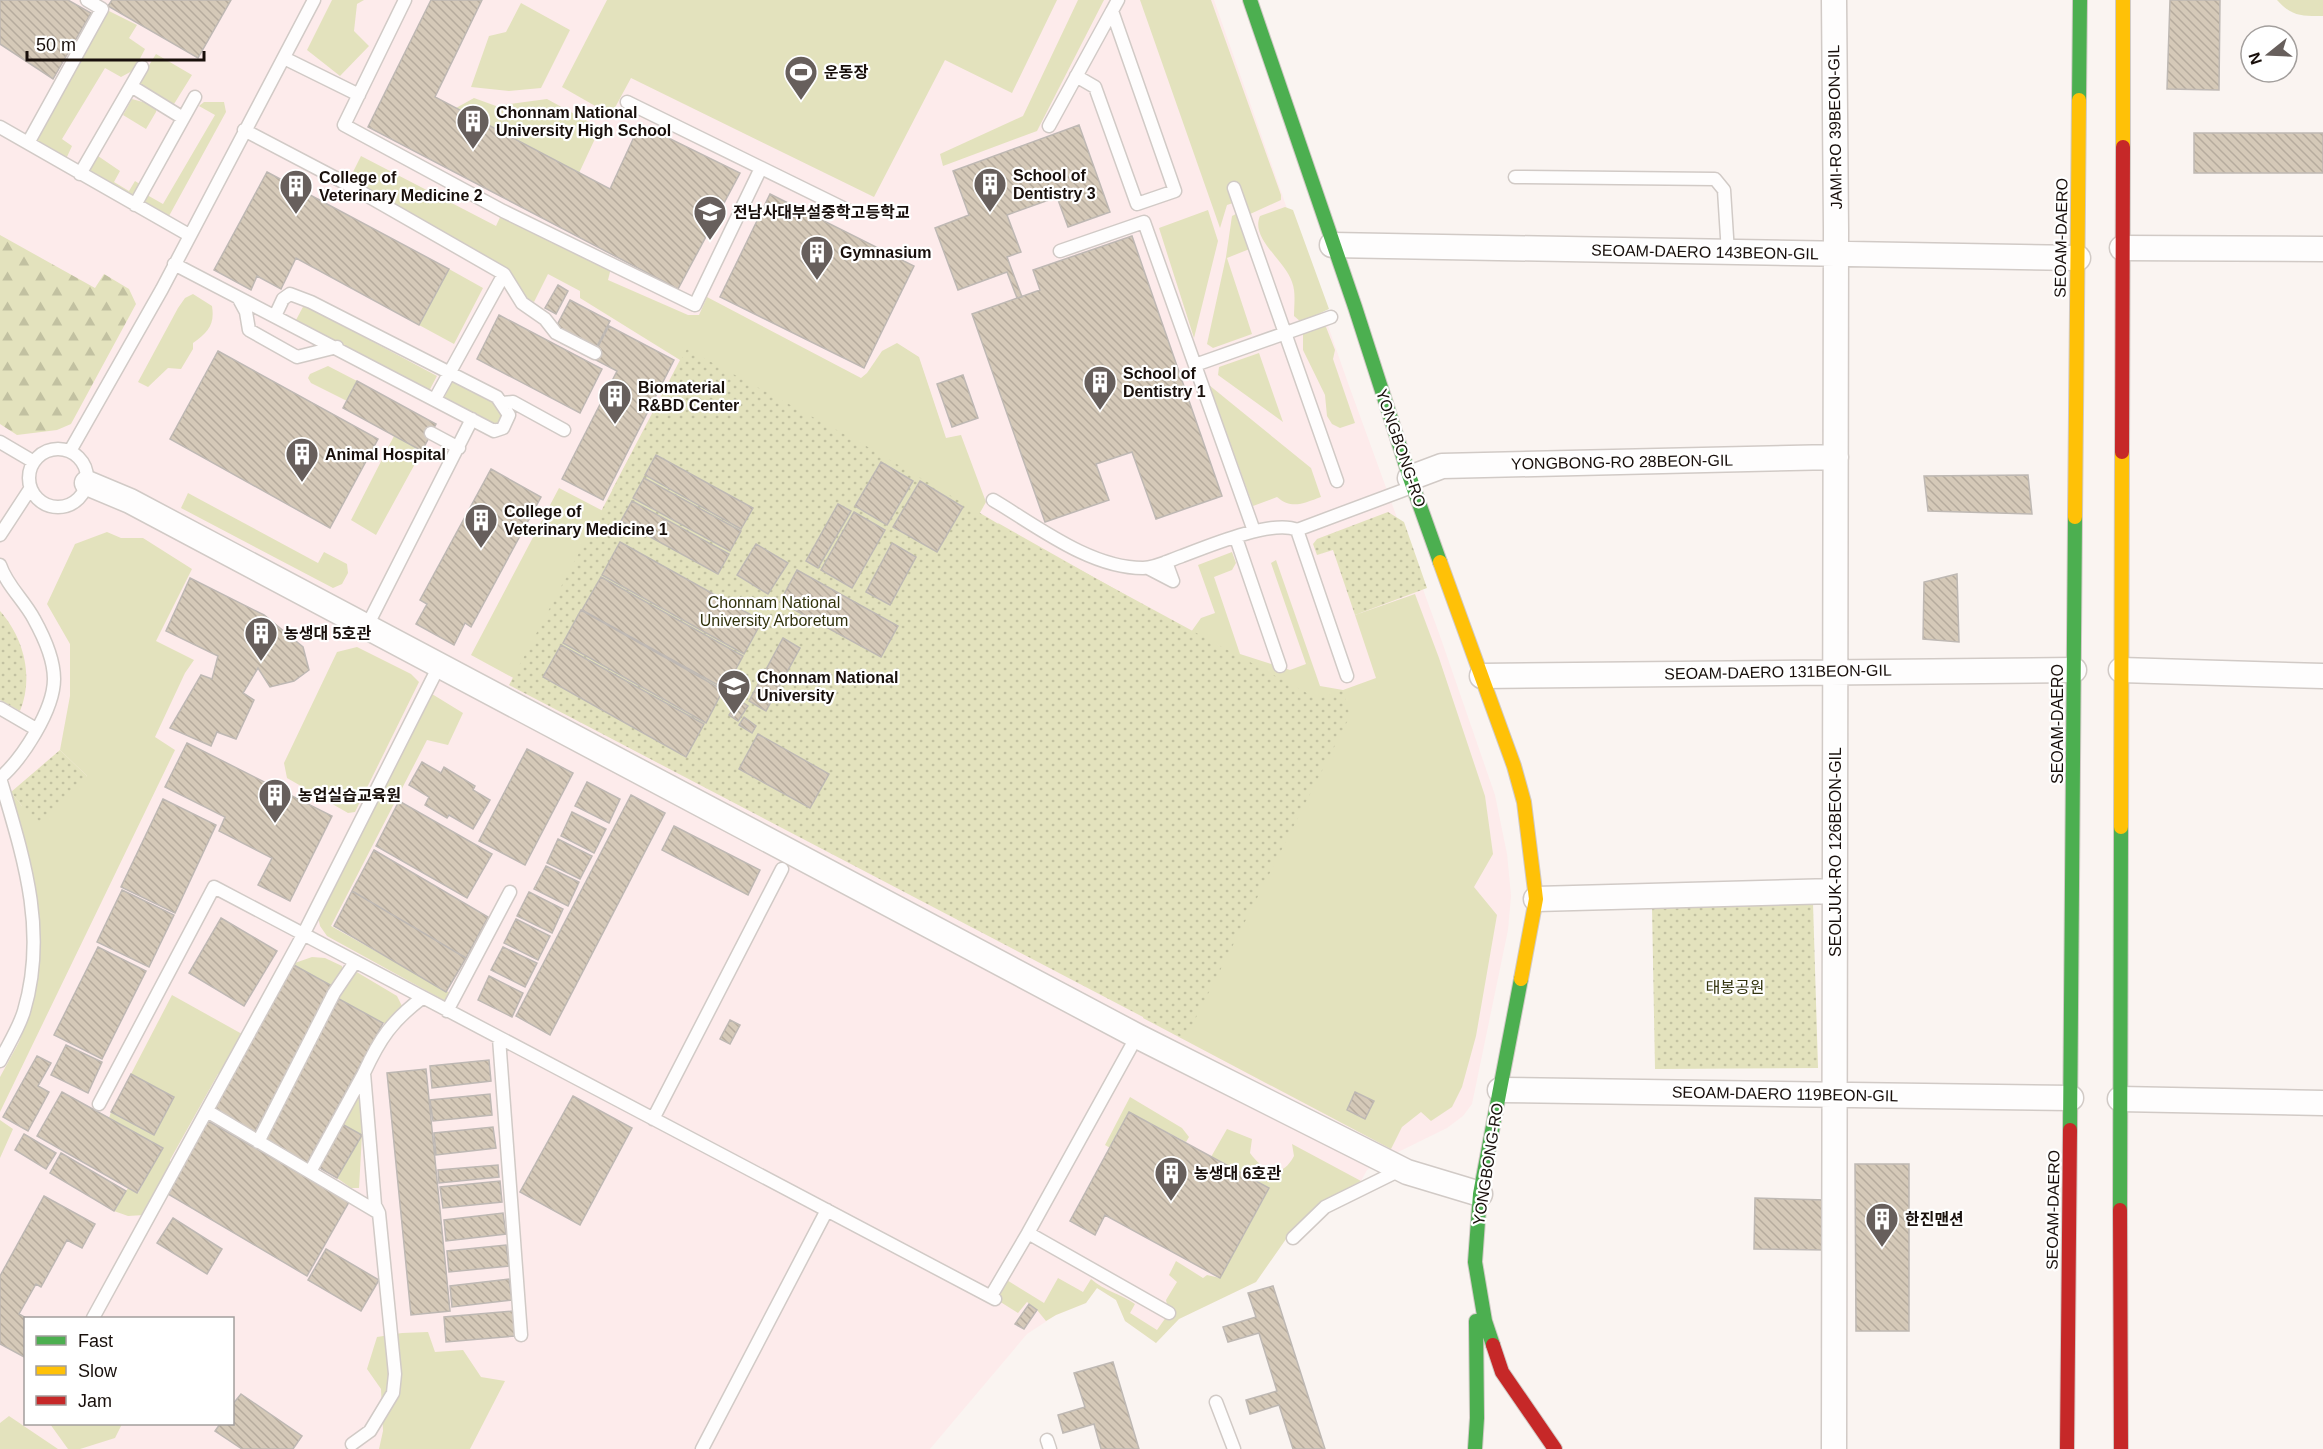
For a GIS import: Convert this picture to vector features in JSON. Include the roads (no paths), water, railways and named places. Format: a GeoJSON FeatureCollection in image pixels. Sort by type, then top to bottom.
{"type":"FeatureCollection","features":[{"type":"Feature","properties":{"kind":"main road","name":"YONGBONG-RO"},"geometry":{"type":"LineString","coordinates":[[1250,0],[1412,482],[1514,766],[1524,802],[1536,899],[1480,1194],[1475,1262],[1485,1321],[1502,1372],[1555,1449]]}},
{"type":"Feature","properties":{"kind":"main road","name":"SEOAM-DAERO"},"geometry":{"type":"LineString","coordinates":[[2067,1449],[2080,0]]}},
{"type":"Feature","properties":{"kind":"main road"},"geometry":{"type":"LineString","coordinates":[[2121,1449],[2123,0]]}},
{"type":"Feature","properties":{"kind":"main road"},"geometry":{"type":"LineString","coordinates":[[1475,1262],[1477,1418],[1475,1449]]}},
{"type":"Feature","properties":{"kind":"street","name":"JAMI-RO 39BEON-GIL"},"geometry":{"type":"LineString","coordinates":[[1834,0],[1836,255]]}},
{"type":"Feature","properties":{"kind":"street","name":"SEOAM-DAERO 143BEON-GIL"},"geometry":{"type":"LineString","coordinates":[[1332,245],[2078,258]]}},
{"type":"Feature","properties":{"kind":"street"},"geometry":{"type":"LineString","coordinates":[[2122,248],[2323,249]]}},
{"type":"Feature","properties":{"kind":"street","name":"SEOLJUK-RO 126BEON-GIL"},"geometry":{"type":"LineString","coordinates":[[1834,1449],[1836,255]]}},
{"type":"Feature","properties":{"kind":"street","name":"YONGBONG-RO 28BEON-GIL"},"geometry":{"type":"LineString","coordinates":[[1412,482],[1442,466],[1836,458]]}},
{"type":"Feature","properties":{"kind":"street"},"geometry":{"type":"LineString","coordinates":[[87,483],[130,501],[440,664],[1137,1036],[1401,1169],[1480,1194]]}},
{"type":"Feature","properties":{"kind":"street","name":"SEOAM-DAERO 131BEON-GIL"},"geometry":{"type":"LineString","coordinates":[[1482,676],[2074,670]]}},
{"type":"Feature","properties":{"kind":"street"},"geometry":{"type":"LineString","coordinates":[[2121,670],[2323,676]]}},
{"type":"Feature","properties":{"kind":"street"},"geometry":{"type":"LineString","coordinates":[[1536,899],[1835,891]]}},
{"type":"Feature","properties":{"kind":"street","name":"SEOAM-DAERO 119BEON-GIL"},"geometry":{"type":"LineString","coordinates":[[1500,1090],[2071,1098]]}},
{"type":"Feature","properties":{"kind":"street"},"geometry":{"type":"LineString","coordinates":[[2120,1099],[2323,1103]]}},
{"type":"Feature","properties":{"kind":"lane"},"geometry":{"type":"LineString","coordinates":[[28,143],[102,9],[87,0]]}},
{"type":"Feature","properties":{"kind":"lane"},"geometry":{"type":"LineString","coordinates":[[70,451],[174,264],[314,0]]}},
{"type":"Feature","properties":{"kind":"lane"},"geometry":{"type":"LineString","coordinates":[[405,0],[344,125],[503,211],[695,305],[761,168]]}},
{"type":"Feature","properties":{"kind":"lane"},"geometry":{"type":"LineString","coordinates":[[1076,76],[1095,87],[1137,204],[1175,191],[1115,5]]}},
{"type":"Feature","properties":{"kind":"lane"},"geometry":{"type":"LineString","coordinates":[[1049,126],[1115,5]]}},
{"type":"Feature","properties":{"kind":"lane"},"geometry":{"type":"LineString","coordinates":[[284,58],[359,95]]}},
{"type":"Feature","properties":{"kind":"lane"},"geometry":{"type":"LineString","coordinates":[[80,174],[142,67]]}},
{"type":"Feature","properties":{"kind":"lane"},"geometry":{"type":"LineString","coordinates":[[131,86],[183,118]]}},
{"type":"Feature","properties":{"kind":"lane"},"geometry":{"type":"LineString","coordinates":[[135,205],[195,97]]}},
{"type":"Feature","properties":{"kind":"lane"},"geometry":{"type":"LineString","coordinates":[[627,102],[851,212]]}},
{"type":"Feature","properties":{"kind":"lane"},"geometry":{"type":"LineString","coordinates":[[0,127],[189,235]]}},
{"type":"Feature","properties":{"kind":"lane"},"geometry":{"type":"LineString","coordinates":[[244,130],[347,184],[504,274],[522,303],[545,319],[556,333],[595,354]]}},
{"type":"Feature","properties":{"kind":"lane"},"geometry":{"type":"LineString","coordinates":[[1515,177],[1715,180],[1724,190],[1728,253]]}},
{"type":"Feature","properties":{"kind":"lane"},"geometry":{"type":"LineString","coordinates":[[1234,188],[1337,481]]}},
{"type":"Feature","properties":{"kind":"lane"},"geometry":{"type":"LineString","coordinates":[[1060,251],[1144,222],[1254,531]]}},
{"type":"Feature","properties":{"kind":"lane"},"geometry":{"type":"LineString","coordinates":[[174,264],[239,299],[337,347],[494,431],[503,428],[509,414],[497,397],[311,302],[290,294],[283,299],[274,316]]}},
{"type":"Feature","properties":{"kind":"lane"},"geometry":{"type":"LineString","coordinates":[[435,399],[504,274]]}},
{"type":"Feature","properties":{"kind":"lane"},"geometry":{"type":"LineString","coordinates":[[239,299],[246,312],[249,330],[297,357],[337,347]]}},
{"type":"Feature","properties":{"kind":"lane"},"geometry":{"type":"LineString","coordinates":[[1195,365],[1331,317]]}},
{"type":"Feature","properties":{"kind":"lane"},"geometry":{"type":"LineString","coordinates":[[502,403],[513,402],[564,430]]}},
{"type":"Feature","properties":{"kind":"lane"},"geometry":{"type":"LineString","coordinates":[[366,626],[472,419]]}},
{"type":"Feature","properties":{"kind":"lane"},"geometry":{"type":"LineString","coordinates":[[431,433],[459,448]]}},
{"type":"Feature","properties":{"kind":"lane"},"geometry":{"type":"LineString","coordinates":[[0,442],[34,462]]}},
{"type":"Feature","properties":{"kind":"lane"},"geometry":{"type":"LineString","coordinates":[[0,535],[30,489],[29,470],[40,454],[50,450],[70,451],[82,462],[86,470],[87,483],[76,502],[59,507],[42,502],[30,489]]}},
{"type":"Feature","properties":{"kind":"lane"},"geometry":{"type":"LineString","coordinates":[[993,500],[1088,556],[1148,568],[1254,531],[1282,526],[1297,530],[1412,482]]}},
{"type":"Feature","properties":{"kind":"lane"},"geometry":{"type":"LineString","coordinates":[[1297,530],[1347,676]]}},
{"type":"Feature","properties":{"kind":"lane"},"geometry":{"type":"LineString","coordinates":[[1236,538],[1280,666]]}},
{"type":"Feature","properties":{"kind":"lane"},"geometry":{"type":"LineString","coordinates":[[1148,568],[1173,581],[1166,562]]}},
{"type":"Feature","properties":{"kind":"lane"},"geometry":{"type":"LineString","coordinates":[[0,565],[4,578],[33,616],[47,644],[54,680],[45,716],[16,762],[0,778],[32,898],[34,951],[31,984],[23,1014],[0,1061]]}},
{"type":"Feature","properties":{"kind":"lane"},"geometry":{"type":"LineString","coordinates":[[94,1317],[303,935],[440,664]]}},
{"type":"Feature","properties":{"kind":"lane"},"geometry":{"type":"LineString","coordinates":[[0,708],[36,729]]}},
{"type":"Feature","properties":{"kind":"lane"},"geometry":{"type":"LineString","coordinates":[[653,1119],[782,869]]}},
{"type":"Feature","properties":{"kind":"lane"},"geometry":{"type":"LineString","coordinates":[[99,1104],[214,887],[993,1298],[1137,1036]]}},
{"type":"Feature","properties":{"kind":"lane"},"geometry":{"type":"LineString","coordinates":[[447,1011],[510,892]]}},
{"type":"Feature","properties":{"kind":"lane"},"geometry":{"type":"LineString","coordinates":[[258,1142],[334,993],[355,962]]}},
{"type":"Feature","properties":{"kind":"lane"},"geometry":{"type":"LineString","coordinates":[[310,1172],[372,1054],[399,1015],[422,998]]}},
{"type":"Feature","properties":{"kind":"lane"},"geometry":{"type":"LineString","coordinates":[[499,1038],[521,1335]]}},
{"type":"Feature","properties":{"kind":"lane"},"geometry":{"type":"LineString","coordinates":[[351,1443],[370,1431],[393,1393],[395,1374],[379,1213],[375,1205],[364,1073]]}},
{"type":"Feature","properties":{"kind":"lane"},"geometry":{"type":"LineString","coordinates":[[207,1111],[379,1213]]}},
{"type":"Feature","properties":{"kind":"lane"},"geometry":{"type":"LineString","coordinates":[[1293,1238],[1324,1207],[1401,1169]]}},
{"type":"Feature","properties":{"kind":"lane"},"geometry":{"type":"LineString","coordinates":[[702,1449],[827,1210]]}},
{"type":"Feature","properties":{"kind":"lane"},"geometry":{"type":"LineString","coordinates":[[1028,1233],[1169,1313]]}},
{"type":"Feature","properties":{"kind":"lane"},"geometry":{"type":"LineString","coordinates":[[1216,1402],[1234,1449]]}},
{"type":"Feature","properties":{"kind":"place","name":"운동장"},"geometry":{"type":"Point","coordinates":[801,101]}},
{"type":"Feature","properties":{"kind":"place","name":"Chonnam National University High School"},"geometry":{"type":"Point","coordinates":[473,150]}},
{"type":"Feature","properties":{"kind":"place","name":"School of Dentistry 3"},"geometry":{"type":"Point","coordinates":[990,213]}},
{"type":"Feature","properties":{"kind":"place","name":"College of Veterinary Medicine 2"},"geometry":{"type":"Point","coordinates":[296,215]}},
{"type":"Feature","properties":{"kind":"place","name":"전남사대부설중학고등학교"},"geometry":{"type":"Point","coordinates":[710,241]}},
{"type":"Feature","properties":{"kind":"place","name":"Gymnasium"},"geometry":{"type":"Point","coordinates":[817,281]}},
{"type":"Feature","properties":{"kind":"place","name":"School of Dentistry 1"},"geometry":{"type":"Point","coordinates":[1100,411]}},
{"type":"Feature","properties":{"kind":"place","name":"Biomaterial R&BD Center"},"geometry":{"type":"Point","coordinates":[615,425]}},
{"type":"Feature","properties":{"kind":"place","name":"Animal Hospital"},"geometry":{"type":"Point","coordinates":[302,483]}},
{"type":"Feature","properties":{"kind":"place","name":"College of Veterinary Medicine 1"},"geometry":{"type":"Point","coordinates":[481,549]}},
{"type":"Feature","properties":{"kind":"place","name":"농생대 5호관"},"geometry":{"type":"Point","coordinates":[261,662]}},
{"type":"Feature","properties":{"kind":"place","name":"Chonnam National University"},"geometry":{"type":"Point","coordinates":[734,715]}},
{"type":"Feature","properties":{"kind":"place","name":"농업실습교육원"},"geometry":{"type":"Point","coordinates":[275,824]}},
{"type":"Feature","properties":{"kind":"place","name":"농생대 6호관"},"geometry":{"type":"Point","coordinates":[1171,1202]}},
{"type":"Feature","properties":{"kind":"place","name":"한진맨션"},"geometry":{"type":"Point","coordinates":[1882,1248]}},
{"type":"Feature","properties":{"kind":"park label","name":"Chonnam National University Arboretum"},"geometry":{"type":"Point","coordinates":[774,611]}},
{"type":"Feature","properties":{"kind":"park label","name":"태봉공원"},"geometry":{"type":"Point","coordinates":[1735,987]}}]}
